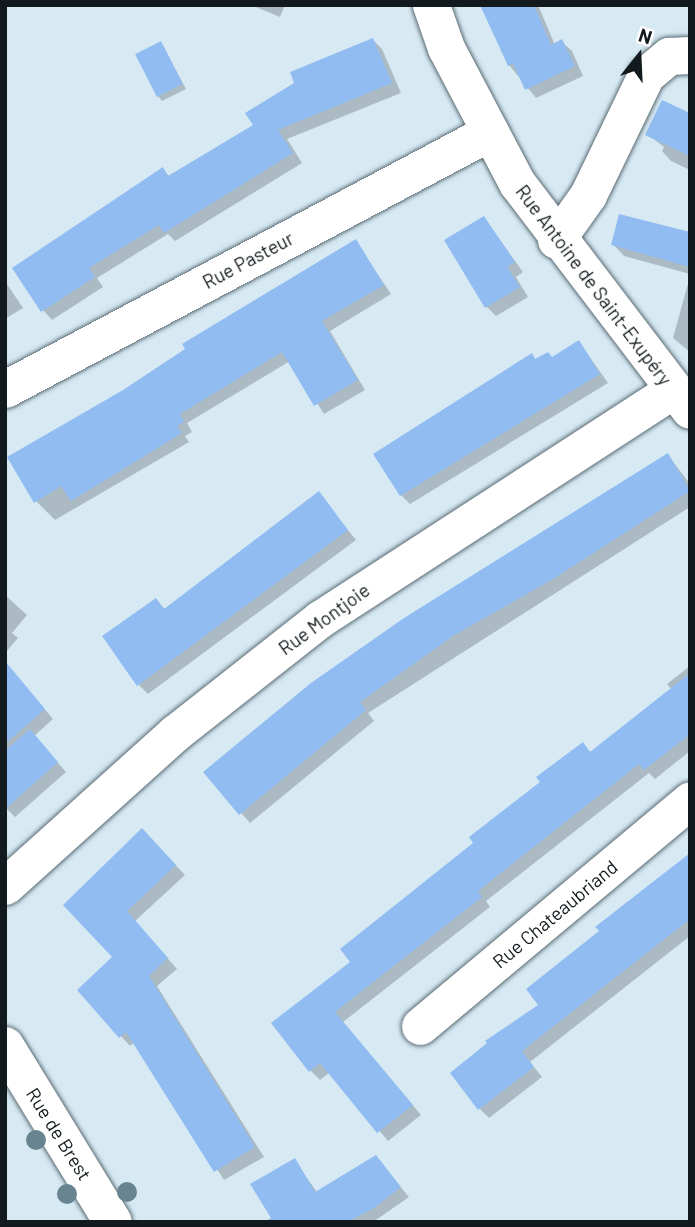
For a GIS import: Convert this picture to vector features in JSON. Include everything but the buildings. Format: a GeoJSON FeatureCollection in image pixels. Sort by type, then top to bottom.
{"type":"FeatureCollection","features":[{"type":"Feature","properties":{"kind":"main road","name":"Rue de Brest"},"geometry":{"type":"LineString","coordinates":[[5,1046],[113,1222]]}},
{"type":"Feature","properties":{"kind":"street","name":"Rue Antoine de Saint-Exupéry"},"geometry":{"type":"LineString","coordinates":[[431,5],[446,48],[517,183],[556,240],[681,400]]}},
{"type":"Feature","properties":{"kind":"street"},"geometry":{"type":"LineString","coordinates":[[556,240],[589,195],[646,75],[669,56],[690,55]]}},
{"type":"Feature","properties":{"kind":"street","name":"Rue Pasteur"},"geometry":{"type":"LineString","coordinates":[[5,389],[491,132]]}},
{"type":"Feature","properties":{"kind":"street","name":"Rue Montjoie"},"geometry":{"type":"LineString","coordinates":[[5,886],[175,733],[320,619],[681,400]]}},
{"type":"Feature","properties":{"kind":"street","name":"Rue Chateaubriand"},"geometry":{"type":"LineString","coordinates":[[420,1027],[690,800]]}}]}
